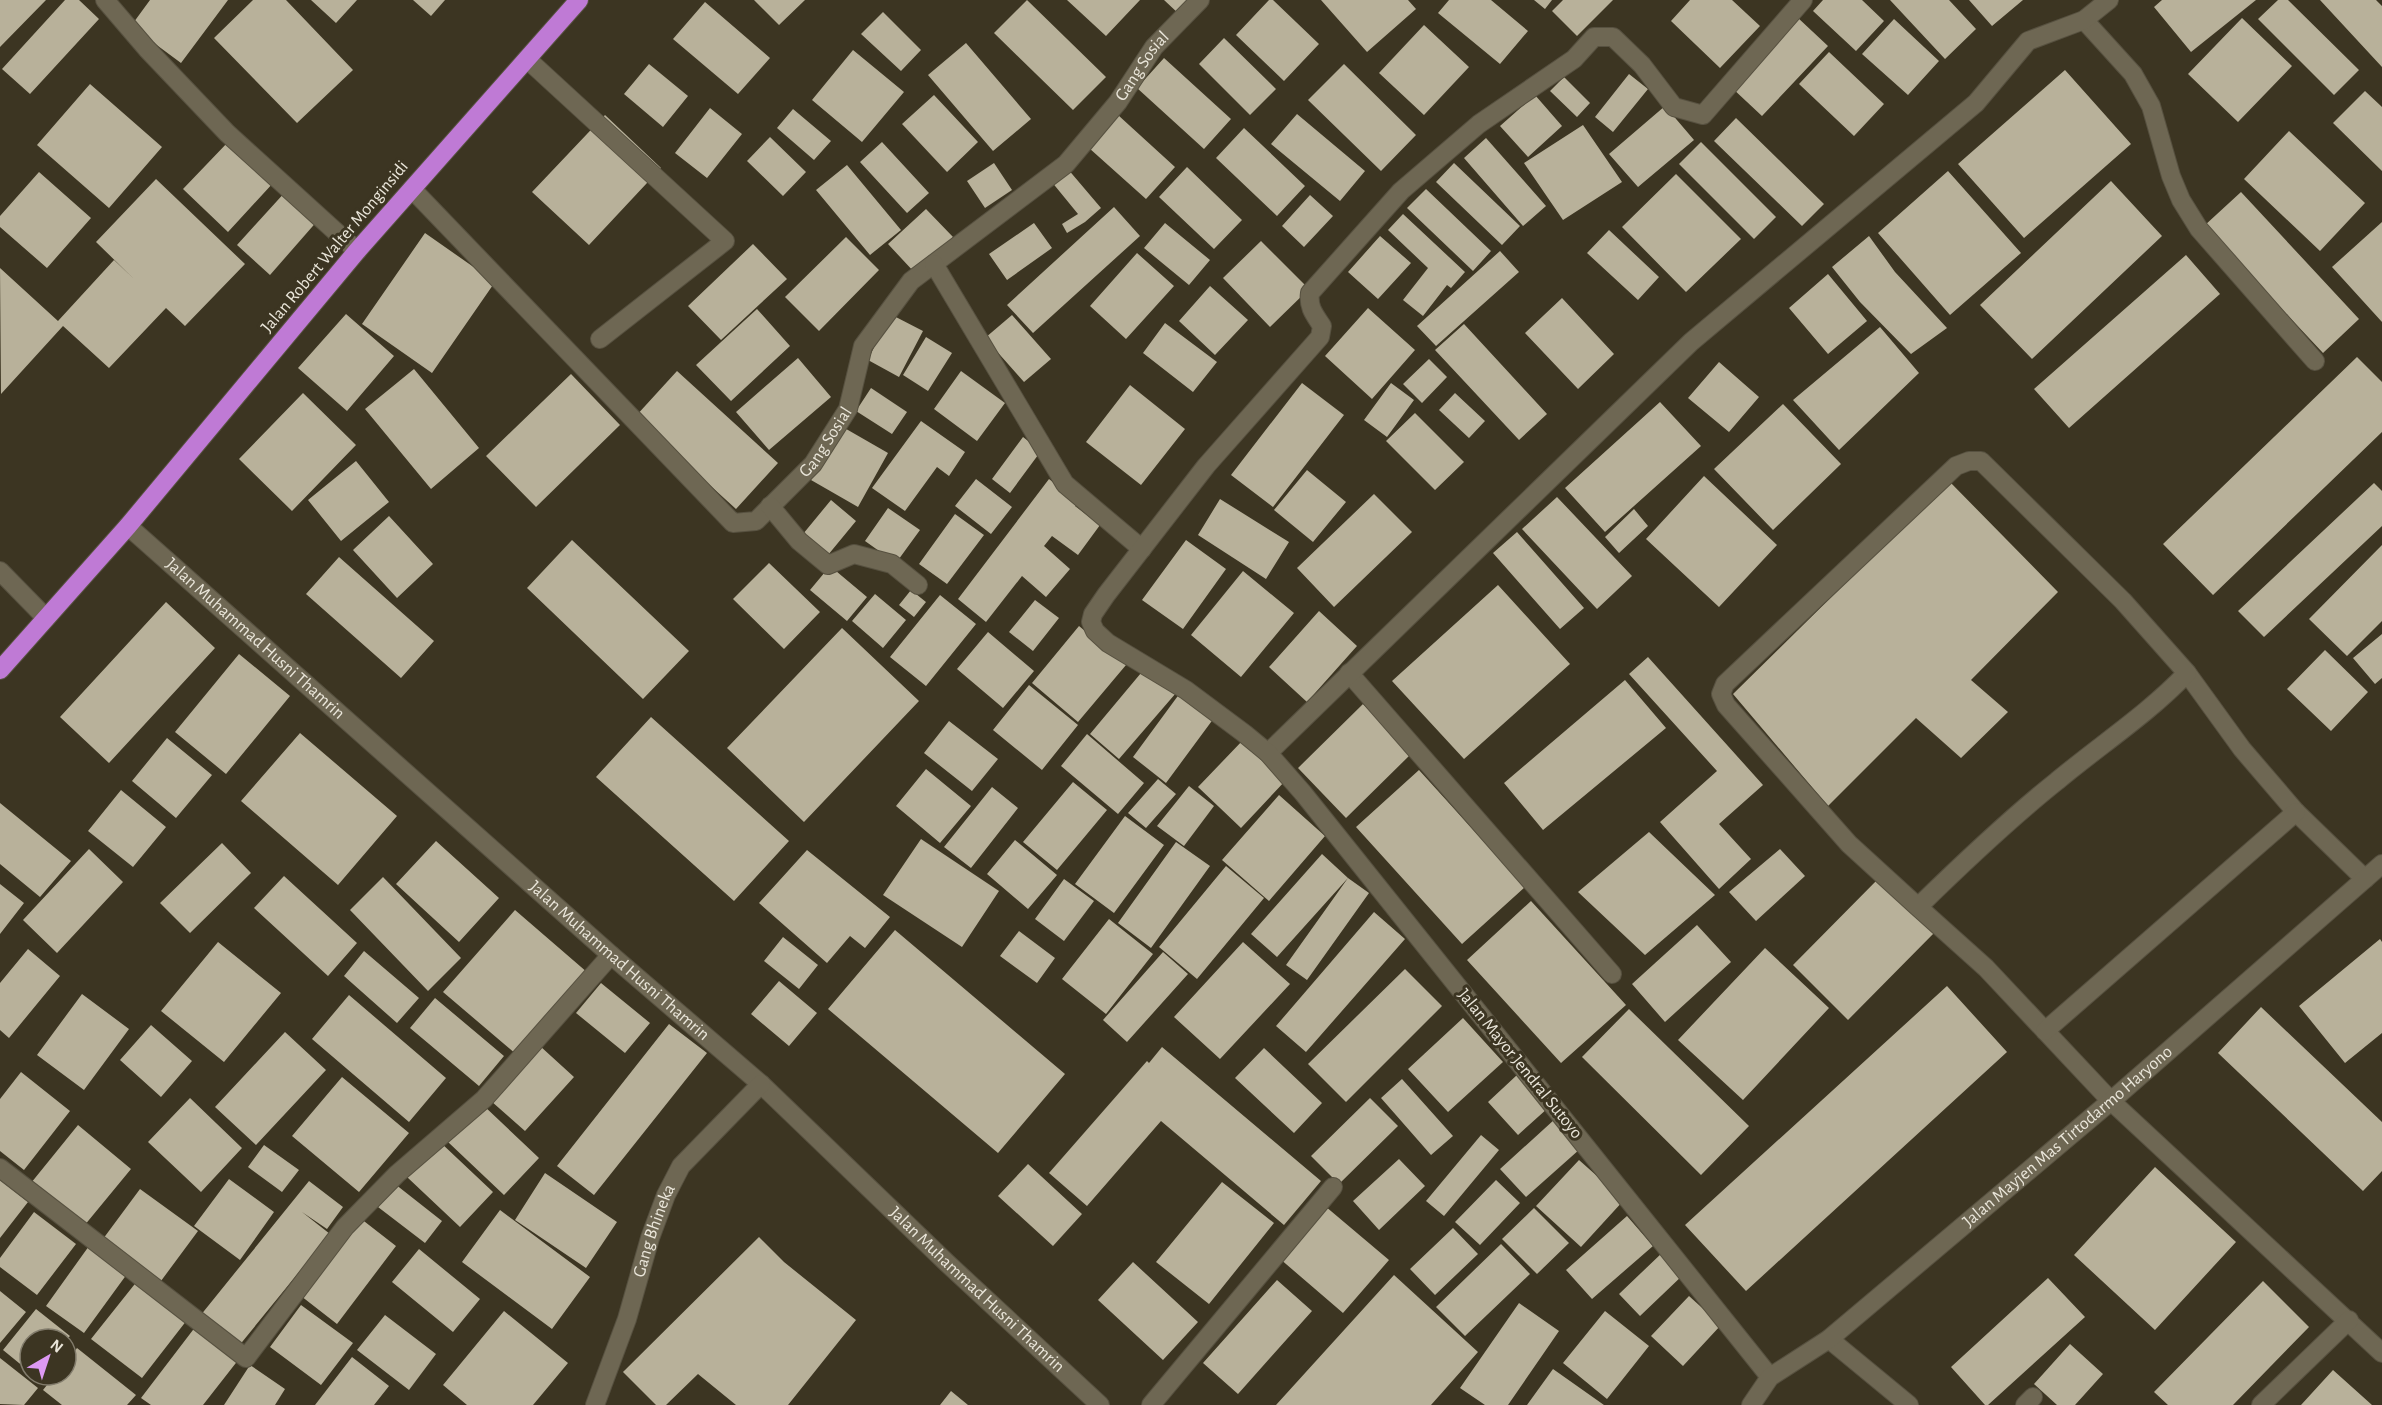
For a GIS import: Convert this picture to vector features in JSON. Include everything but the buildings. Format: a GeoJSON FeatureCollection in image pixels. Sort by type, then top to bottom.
{"type":"FeatureCollection","features":[{"type":"Feature","properties":{"kind":"highway","name":"Jalan Robert Walter Monginsidi"},"geometry":{"type":"LineString","coordinates":[[0,670],[128,526],[357,251],[579,0]]}},
{"type":"Feature","properties":{"kind":"street"},"geometry":{"type":"LineString","coordinates":[[105,0],[147,50],[227,133],[357,251]]}},
{"type":"Feature","properties":{"kind":"street","name":"Gang Sosial"},"geometry":{"type":"LineString","coordinates":[[412,189],[733,523],[756,521],[813,464],[848,409],[863,346],[911,281],[1066,164],[1118,102],[1154,47],[1200,0]]}},
{"type":"Feature","properties":{"kind":"street","name":"Jalan Mayor Jendral Sutoyo"},"geometry":{"type":"LineString","coordinates":[[1770,1377],[1303,793],[1268,753],[1186,690],[1108,643],[1095,631],[1091,622],[1093,614],[1206,466],[1320,337],[1322,326],[1311,311],[1310,293],[1401,191],[1479,124],[1574,59],[1594,37],[1613,37],[1642,65],[1674,107],[1703,114],[1803,0]]}},
{"type":"Feature","properties":{"kind":"street"},"geometry":{"type":"LineString","coordinates":[[1268,753],[1691,342],[1976,104],[2028,41],[2084,20],[2109,0]]}},
{"type":"Feature","properties":{"kind":"street"},"geometry":{"type":"LineString","coordinates":[[2084,20],[2133,75],[2151,106],[2171,176],[2181,200],[2199,229],[2315,361]]}},
{"type":"Feature","properties":{"kind":"street"},"geometry":{"type":"LineString","coordinates":[[527,59],[725,242],[600,339]]}},
{"type":"Feature","properties":{"kind":"street"},"geometry":{"type":"LineString","coordinates":[[934,264],[1065,484],[1142,549]]}},
{"type":"Feature","properties":{"kind":"street"},"geometry":{"type":"LineString","coordinates":[[2365,879],[2296,812],[2242,749],[2187,673],[2123,601],[1981,460],[1969,461],[1956,466],[1725,684],[1721,694],[1726,705],[1849,844],[1986,968],[2111,1101],[2382,1353]]}},
{"type":"Feature","properties":{"kind":"street"},"geometry":{"type":"LineString","coordinates":[[771,506],[799,541],[828,565],[854,554],[892,564],[918,585]]}},
{"type":"Feature","properties":{"kind":"street","name":"Jalan Muhammad Husni Thamrin"},"geometry":{"type":"LineString","coordinates":[[128,526],[611,956],[761,1084],[946,1263],[1100,1405]]}},
{"type":"Feature","properties":{"kind":"street"},"geometry":{"type":"LineString","coordinates":[[0,571],[46,618]]}},
{"type":"Feature","properties":{"kind":"street"},"geometry":{"type":"LineString","coordinates":[[1349,673],[1612,974]]}},
{"type":"Feature","properties":{"kind":"street"},"geometry":{"type":"LineString","coordinates":[[1918,907],[1988,840],[2168,692],[2187,673]]}},
{"type":"Feature","properties":{"kind":"street"},"geometry":{"type":"LineString","coordinates":[[2045,1031],[2296,812]]}},
{"type":"Feature","properties":{"kind":"street","name":"Jalan Mayjen Mas Tirtodarmo Haryono"},"geometry":{"type":"LineString","coordinates":[[1751,1405],[1770,1377],[1828,1339],[2111,1101],[2382,864]]}},
{"type":"Feature","properties":{"kind":"street"},"geometry":{"type":"LineString","coordinates":[[0,1168],[246,1358],[345,1227],[397,1174],[484,1099],[611,956]]}},
{"type":"Feature","properties":{"kind":"street","name":"Gang Bhineka"},"geometry":{"type":"LineString","coordinates":[[595,1405],[627,1319],[650,1238],[666,1196],[681,1166],[761,1084]]}},
{"type":"Feature","properties":{"kind":"street"},"geometry":{"type":"LineString","coordinates":[[1151,1405],[1333,1186]]}},
{"type":"Feature","properties":{"kind":"street"},"geometry":{"type":"LineString","coordinates":[[2261,1405],[2349,1320]]}},
{"type":"Feature","properties":{"kind":"street"},"geometry":{"type":"LineString","coordinates":[[1828,1339],[1909,1405]]}}]}
